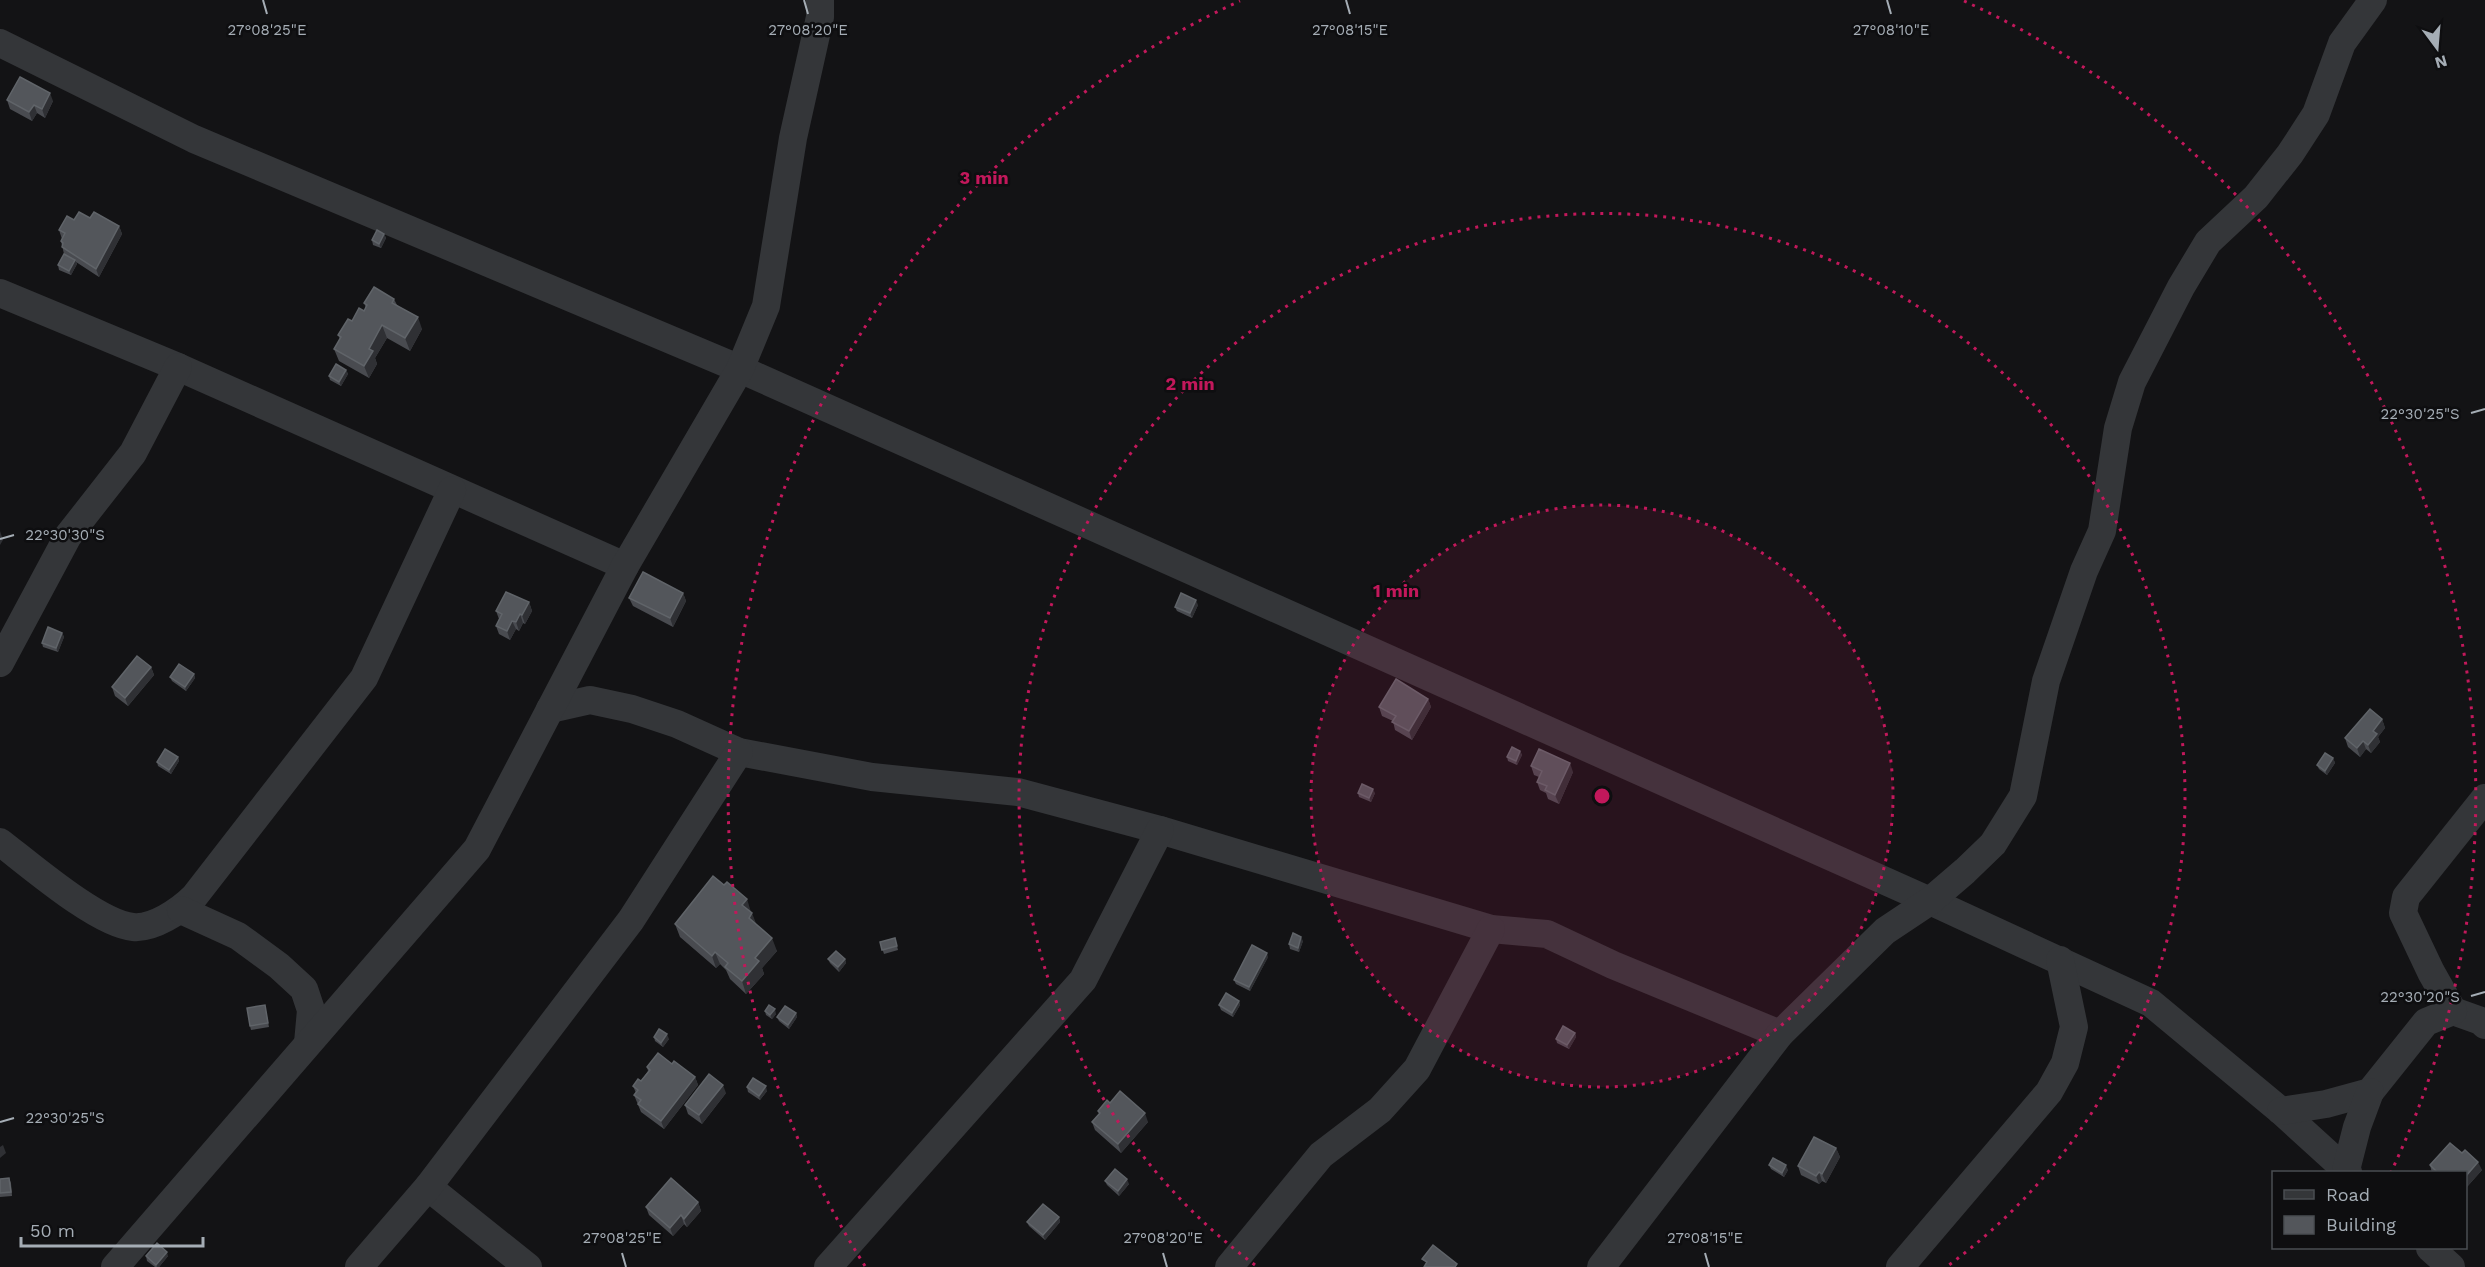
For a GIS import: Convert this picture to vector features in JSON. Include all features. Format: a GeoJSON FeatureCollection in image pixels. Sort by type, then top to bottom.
{"type":"FeatureCollection","features":[{"type":"Feature","properties":{"kind":"street"},"geometry":{"type":"LineString","coordinates":[[115,1267],[477,849],[625,566],[740,369],[766,306],[791,149],[820,17],[820,0]]}},
{"type":"Feature","properties":{"kind":"street"},"geometry":{"type":"LineString","coordinates":[[1601,1267],[1780,1034],[1885,931],[1930,901],[1965,871],[1993,843],[2022,796],[2046,681],[2084,571],[2102,531],[2118,428],[2132,382],[2181,287],[2208,242],[2256,197],[2290,154],[2316,114],[2342,43],[2373,0]]}},
{"type":"Feature","properties":{"kind":"street"},"geometry":{"type":"LineString","coordinates":[[0,43],[194,139],[740,369],[1930,901],[2151,1003],[2281,1111],[2346,1171]]}},
{"type":"Feature","properties":{"kind":"street"},"geometry":{"type":"LineString","coordinates":[[0,293],[178,368],[625,566]]}},
{"type":"Feature","properties":{"kind":"street"},"geometry":{"type":"LineString","coordinates":[[0,663],[68,536],[133,453],[178,368]]}},
{"type":"Feature","properties":{"kind":"street"},"geometry":{"type":"LineString","coordinates":[[0,842],[99,916],[133,927],[157,922],[181,910],[194,897],[364,678],[452,490]]}},
{"type":"Feature","properties":{"kind":"street"},"geometry":{"type":"LineString","coordinates":[[550,709],[590,700],[632,709],[677,724],[739,752],[872,777],[1018,792],[1160,830],[1491,929],[1547,933],[1613,965],[1780,1034]]}},
{"type":"Feature","properties":{"kind":"street"},"geometry":{"type":"LineString","coordinates":[[359,1267],[428,1187],[631,920],[739,752]]}},
{"type":"Feature","properties":{"kind":"street"},"geometry":{"type":"LineString","coordinates":[[2485,798],[2406,897],[2403,913],[2431,972],[2453,1011],[2485,1024]]}},
{"type":"Feature","properties":{"kind":"street"},"geometry":{"type":"LineString","coordinates":[[828,1267],[1083,980],[1160,830]]}},
{"type":"Feature","properties":{"kind":"street"},"geometry":{"type":"LineString","coordinates":[[181,910],[238,936],[279,966],[304,989],[310,1010],[308,1043]]}},
{"type":"Feature","properties":{"kind":"street"},"geometry":{"type":"LineString","coordinates":[[1229,1267],[1320,1155],[1380,1110],[1417,1070],[1491,929]]}},
{"type":"Feature","properties":{"kind":"street"},"geometry":{"type":"LineString","coordinates":[[1900,1267],[2049,1092],[2065,1063],[2074,1027],[2060,960]]}},
{"type":"Feature","properties":{"kind":"street"},"geometry":{"type":"LineString","coordinates":[[306,996],[370,972]]}},
{"type":"Feature","properties":{"kind":"street"},"geometry":{"type":"LineString","coordinates":[[2347,1171],[2357,1127],[2370,1092],[2426,1022],[2453,1011]]}},
{"type":"Feature","properties":{"kind":"street"},"geometry":{"type":"LineString","coordinates":[[2281,1111],[2326,1104],[2370,1092]]}},
{"type":"Feature","properties":{"kind":"street"},"geometry":{"type":"LineString","coordinates":[[428,1187],[528,1267]]}},
{"type":"Feature","properties":{"kind":"street"},"geometry":{"type":"LineString","coordinates":[[2431,1249],[2451,1267]]}},
{"type":"Feature","properties":{"kind":"building"},"geometry":{"type":"Polygon","coordinates":[[[20,77],[50,93],[42,109],[34,105],[29,112],[7,100],[20,77]]]}},
{"type":"Feature","properties":{"kind":"building"},"geometry":{"type":"Polygon","coordinates":[[[79,212],[90,218],[94,212],[119,226],[96,269],[62,247],[61,241],[65,233],[59,230],[67,216],[74,220],[79,212]]]}},
{"type":"Feature","properties":{"kind":"building"},"geometry":{"type":"Polygon","coordinates":[[[377,230],[384,234],[379,244],[372,240],[377,230]]]}},
{"type":"Feature","properties":{"kind":"building"},"geometry":{"type":"Polygon","coordinates":[[[64,254],[75,260],[69,271],[58,265],[64,254]]]}},
{"type":"Feature","properties":{"kind":"building"},"geometry":{"type":"Polygon","coordinates":[[[374,287],[394,299],[392,303],[418,317],[405,338],[382,325],[369,349],[373,351],[364,366],[334,349],[341,337],[338,335],[348,319],[352,321],[359,308],[364,311],[367,305],[364,303],[374,287]]]}},
{"type":"Feature","properties":{"kind":"building"},"geometry":{"type":"Polygon","coordinates":[[[336,364],[346,370],[339,382],[329,376],[336,364]]]}},
{"type":"Feature","properties":{"kind":"building"},"geometry":{"type":"Polygon","coordinates":[[[643,572],[683,593],[670,618],[629,598],[643,572]]]}},
{"type":"Feature","properties":{"kind":"building"},"geometry":{"type":"Polygon","coordinates":[[[506,592],[529,602],[522,615],[520,614],[516,622],[512,621],[507,631],[496,626],[502,614],[496,611],[506,592]]]}},
{"type":"Feature","properties":{"kind":"building"},"geometry":{"type":"Polygon","coordinates":[[[1181,593],[1196,600],[1190,613],[1175,607],[1181,593]]]}},
{"type":"Feature","properties":{"kind":"building"},"geometry":{"type":"Polygon","coordinates":[[[48,627],[62,633],[56,648],[42,643],[48,627]]]}},
{"type":"Feature","properties":{"kind":"building"},"geometry":{"type":"Polygon","coordinates":[[[137,656],[151,667],[125,698],[112,687],[137,656]]]}},
{"type":"Feature","properties":{"kind":"building"},"geometry":{"type":"Polygon","coordinates":[[[179,664],[194,674],[185,687],[170,677],[179,664]]]}},
{"type":"Feature","properties":{"kind":"building"},"geometry":{"type":"Polygon","coordinates":[[[1396,679],[1428,699],[1409,731],[1392,722],[1396,716],[1379,707],[1396,679]]]}},
{"type":"Feature","properties":{"kind":"building"},"geometry":{"type":"Polygon","coordinates":[[[2370,709],[2382,719],[2373,731],[2377,734],[2368,745],[2363,741],[2357,748],[2345,738],[2370,709]]]}},
{"type":"Feature","properties":{"kind":"building"},"geometry":{"type":"Polygon","coordinates":[[[1512,747],[1520,751],[1516,761],[1507,757],[1512,747]]]}},
{"type":"Feature","properties":{"kind":"building"},"geometry":{"type":"Polygon","coordinates":[[[165,749],[178,757],[169,770],[157,762],[165,749]]]}},
{"type":"Feature","properties":{"kind":"building"},"geometry":{"type":"Polygon","coordinates":[[[1539,749],[1570,763],[1555,795],[1545,790],[1547,786],[1537,782],[1542,771],[1531,766],[1539,749]]]}},
{"type":"Feature","properties":{"kind":"building"},"geometry":{"type":"Polygon","coordinates":[[[2325,753],[2333,758],[2325,771],[2317,765],[2325,753]]]}},
{"type":"Feature","properties":{"kind":"building"},"geometry":{"type":"Polygon","coordinates":[[[1362,784],[1373,789],[1369,798],[1358,793],[1362,784]]]}},
{"type":"Feature","properties":{"kind":"building"},"geometry":{"type":"Polygon","coordinates":[[[713,876],[724,885],[727,882],[747,899],[742,905],[752,913],[749,918],[772,938],[755,958],[759,961],[742,981],[725,967],[728,963],[715,952],[712,956],[675,924],[713,876]]]}},
{"type":"Feature","properties":{"kind":"building"},"geometry":{"type":"Polygon","coordinates":[[[1293,933],[1301,937],[1298,948],[1289,944],[1293,933]]]}},
{"type":"Feature","properties":{"kind":"building"},"geometry":{"type":"Polygon","coordinates":[[[895,938],[897,946],[882,950],[880,942],[895,938]]]}},
{"type":"Feature","properties":{"kind":"building"},"geometry":{"type":"Polygon","coordinates":[[[1252,945],[1267,953],[1249,987],[1234,980],[1252,945]]]}},
{"type":"Feature","properties":{"kind":"building"},"geometry":{"type":"Polygon","coordinates":[[[836,951],[845,959],[838,967],[828,959],[836,951]]]}},
{"type":"Feature","properties":{"kind":"building"},"geometry":{"type":"Polygon","coordinates":[[[1226,993],[1239,1001],[1232,1013],[1219,1005],[1226,993]]]}},
{"type":"Feature","properties":{"kind":"building"},"geometry":{"type":"Polygon","coordinates":[[[265,1005],[268,1023],[250,1026],[247,1008],[265,1005]]]}},
{"type":"Feature","properties":{"kind":"building"},"geometry":{"type":"Polygon","coordinates":[[[769,1005],[775,1009],[770,1015],[765,1011],[769,1005]]]}},
{"type":"Feature","properties":{"kind":"building"},"geometry":{"type":"Polygon","coordinates":[[[785,1006],[796,1013],[788,1025],[777,1017],[785,1006]]]}},
{"type":"Feature","properties":{"kind":"building"},"geometry":{"type":"Polygon","coordinates":[[[1563,1026],[1575,1033],[1567,1045],[1556,1039],[1563,1026]]]}},
{"type":"Feature","properties":{"kind":"building"},"geometry":{"type":"Polygon","coordinates":[[[659,1029],[667,1034],[661,1043],[654,1037],[659,1029]]]}},
{"type":"Feature","properties":{"kind":"building"},"geometry":{"type":"Polygon","coordinates":[[[658,1053],[672,1064],[674,1061],[695,1077],[661,1121],[638,1104],[641,1100],[634,1095],[638,1090],[633,1086],[638,1079],[641,1081],[650,1070],[647,1067],[658,1053]]]}},
{"type":"Feature","properties":{"kind":"building"},"geometry":{"type":"Polygon","coordinates":[[[709,1074],[723,1085],[699,1115],[685,1105],[709,1074]]]}},
{"type":"Feature","properties":{"kind":"building"},"geometry":{"type":"Polygon","coordinates":[[[753,1078],[766,1086],[759,1096],[747,1087],[753,1078]]]}},
{"type":"Feature","properties":{"kind":"building"},"geometry":{"type":"Polygon","coordinates":[[[1120,1091],[1145,1113],[1118,1144],[1092,1122],[1107,1100],[1110,1103],[1120,1091]]]}},
{"type":"Feature","properties":{"kind":"building"},"geometry":{"type":"Polygon","coordinates":[[[1814,1137],[1836,1148],[1822,1174],[1819,1172],[1816,1176],[1798,1166],[1814,1137]]]}},
{"type":"Feature","properties":{"kind":"building"},"geometry":{"type":"Polygon","coordinates":[[[2450,1143],[2462,1153],[2465,1150],[2478,1162],[2467,1175],[2467,1171],[2436,1171],[2430,1165],[2450,1143]]]}},
{"type":"Feature","properties":{"kind":"building"},"geometry":{"type":"Polygon","coordinates":[[[1773,1158],[1786,1165],[1782,1173],[1769,1165],[1773,1158]]]}},
{"type":"Feature","properties":{"kind":"building"},"geometry":{"type":"Polygon","coordinates":[[[1115,1169],[1127,1179],[1118,1191],[1105,1181],[1115,1169]]]}},
{"type":"Feature","properties":{"kind":"building"},"geometry":{"type":"Polygon","coordinates":[[[9,1178],[11,1192],[0,1193],[0,1179],[9,1178]]]}},
{"type":"Feature","properties":{"kind":"building"},"geometry":{"type":"Polygon","coordinates":[[[671,1178],[698,1202],[684,1219],[681,1215],[670,1228],[646,1207],[671,1178]]]}},
{"type":"Feature","properties":{"kind":"building"},"geometry":{"type":"Polygon","coordinates":[[[1043,1204],[1059,1217],[1043,1235],[1027,1222],[1043,1204]]]}},
{"type":"Feature","properties":{"kind":"building"},"geometry":{"type":"Polygon","coordinates":[[[157,1243],[167,1252],[156,1265],[146,1256],[157,1243]]]}},
{"type":"Feature","properties":{"kind":"building"},"geometry":{"type":"Polygon","coordinates":[[[1433,1245],[1457,1264],[1455,1267],[1424,1267],[1427,1262],[1422,1259],[1433,1245]]]}}]}
